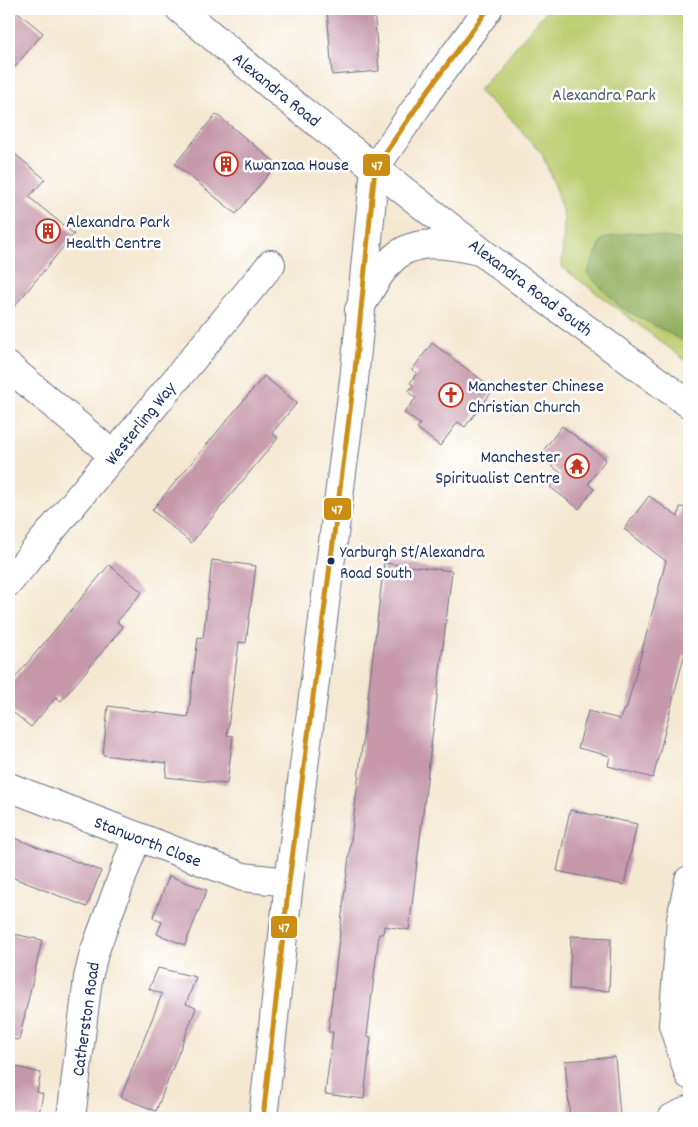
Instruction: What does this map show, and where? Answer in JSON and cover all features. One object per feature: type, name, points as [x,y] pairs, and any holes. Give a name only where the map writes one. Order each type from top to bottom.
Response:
[{"type":"street","name":"Alexandra Road","points":[[180,9],[287,99],[375,168]]},
{"type":"street","points":[[263,1118],[289,882],[352,389],[375,168],[427,92],[488,9]]},
{"type":"street","name":"Alexandra Road South","points":[[375,168],[483,252],[689,404]]},
{"type":"street","points":[[359,310],[374,280],[390,260],[409,247],[452,245],[483,252]]},
{"type":"street","name":"Westerling Way","points":[[9,582],[271,264]]},
{"type":"street","points":[[9,368],[114,455]]},
{"type":"street","name":"Stanworth Close","points":[[9,787],[242,877],[289,882]]},
{"type":"street","name":"Catherston Road","points":[[71,1118],[88,978],[94,953],[137,837]]},
{"type":"street","points":[[689,880],[681,919],[673,1025],[689,1075]]},
{"type":"street","points":[[672,1118],[689,1110]]},
{"type":"green space","name":"Alexandra Park","points":[[548,9],[689,9],[689,363],[562,267],[564,219],[557,191],[542,154],[515,124],[478,91]]},
{"type":"green space","points":[[633,232],[689,241],[689,344],[620,307],[587,273],[603,238]]},
{"type":"building","points":[[9,9],[14,9],[43,33],[9,74]]},
{"type":"building","points":[[327,9],[374,9],[379,71],[332,75]]},
{"type":"building","name":"Kwanzaa House","points":[[216,114],[277,164],[236,214],[175,164]]},
{"type":"building","name":"Alexandra Park Health Centre","points":[[9,149],[45,179],[29,197],[74,234],[9,313]]},
{"type":"building","name":"Manchester Chinese Christian Church","points":[[432,343],[494,389],[465,427],[458,422],[440,446],[417,428],[420,424],[404,413],[416,398],[408,392],[413,385],[410,383],[417,373],[412,370]]},
{"type":"building","points":[[264,376],[297,403],[272,433],[278,438],[191,543],[152,510]]},
{"type":"building","name":"Manchester Spiritualist Centre","points":[[562,426],[606,459],[588,484],[594,489],[579,509],[550,487],[561,473],[539,456]]},
{"type":"building","points":[[649,496],[678,517],[680,507],[689,508],[689,657],[684,656],[653,778],[608,766],[610,756],[578,748],[588,711],[620,719],[623,710],[626,710],[666,561],[624,529]]},
{"type":"building","points":[[212,560],[256,566],[246,643],[239,642],[227,735],[233,736],[227,784],[166,777],[167,763],[103,755],[108,706],[188,717],[198,637],[203,638]]},
{"type":"building","points":[[384,563],[452,571],[409,930],[384,926],[383,934],[379,934],[367,1036],[371,1037],[364,1099],[325,1094],[333,1032],[328,1032]]},
{"type":"building","points":[[109,565],[142,592],[117,622],[123,627],[61,701],[56,697],[31,727],[9,709],[9,685]]},
{"type":"building","points":[[570,810],[637,824],[624,885],[557,871]]},
{"type":"building","points":[[9,836],[101,871],[87,907],[9,876]]},
{"type":"building","points":[[169,876],[207,890],[185,945],[157,934],[162,922],[153,918]]},
{"type":"building","points":[[9,933],[42,940],[19,1040],[9,1039]]},
{"type":"building","points":[[571,936],[611,938],[609,991],[569,989]]},
{"type":"building","points":[[158,968],[196,977],[186,1004],[196,1008],[156,1111],[121,1097],[162,994],[149,989]]},
{"type":"building","points":[[615,1057],[620,1116],[570,1118],[565,1061]]},
{"type":"building","points":[[9,1065],[41,1073],[37,1092],[43,1094],[38,1118],[9,1113]]},
{"type":"transit line","name":"47","points":[[263,1118],[289,882],[354,380],[375,168],[427,92],[488,9]]},
{"type":"place","name":"Kwanzaa House","points":[[226,164]]},
{"type":"place","name":"Alexandra Park Health Centre","points":[[48,231]]},
{"type":"place","name":"Manchester Chinese Christian Church","points":[[451,395]]},
{"type":"place","name":"Manchester Spiritualist Centre","points":[[577,466]]},
{"type":"place","name":"Yarburgh St/Alexandra Road South","points":[[331,561]]}]
